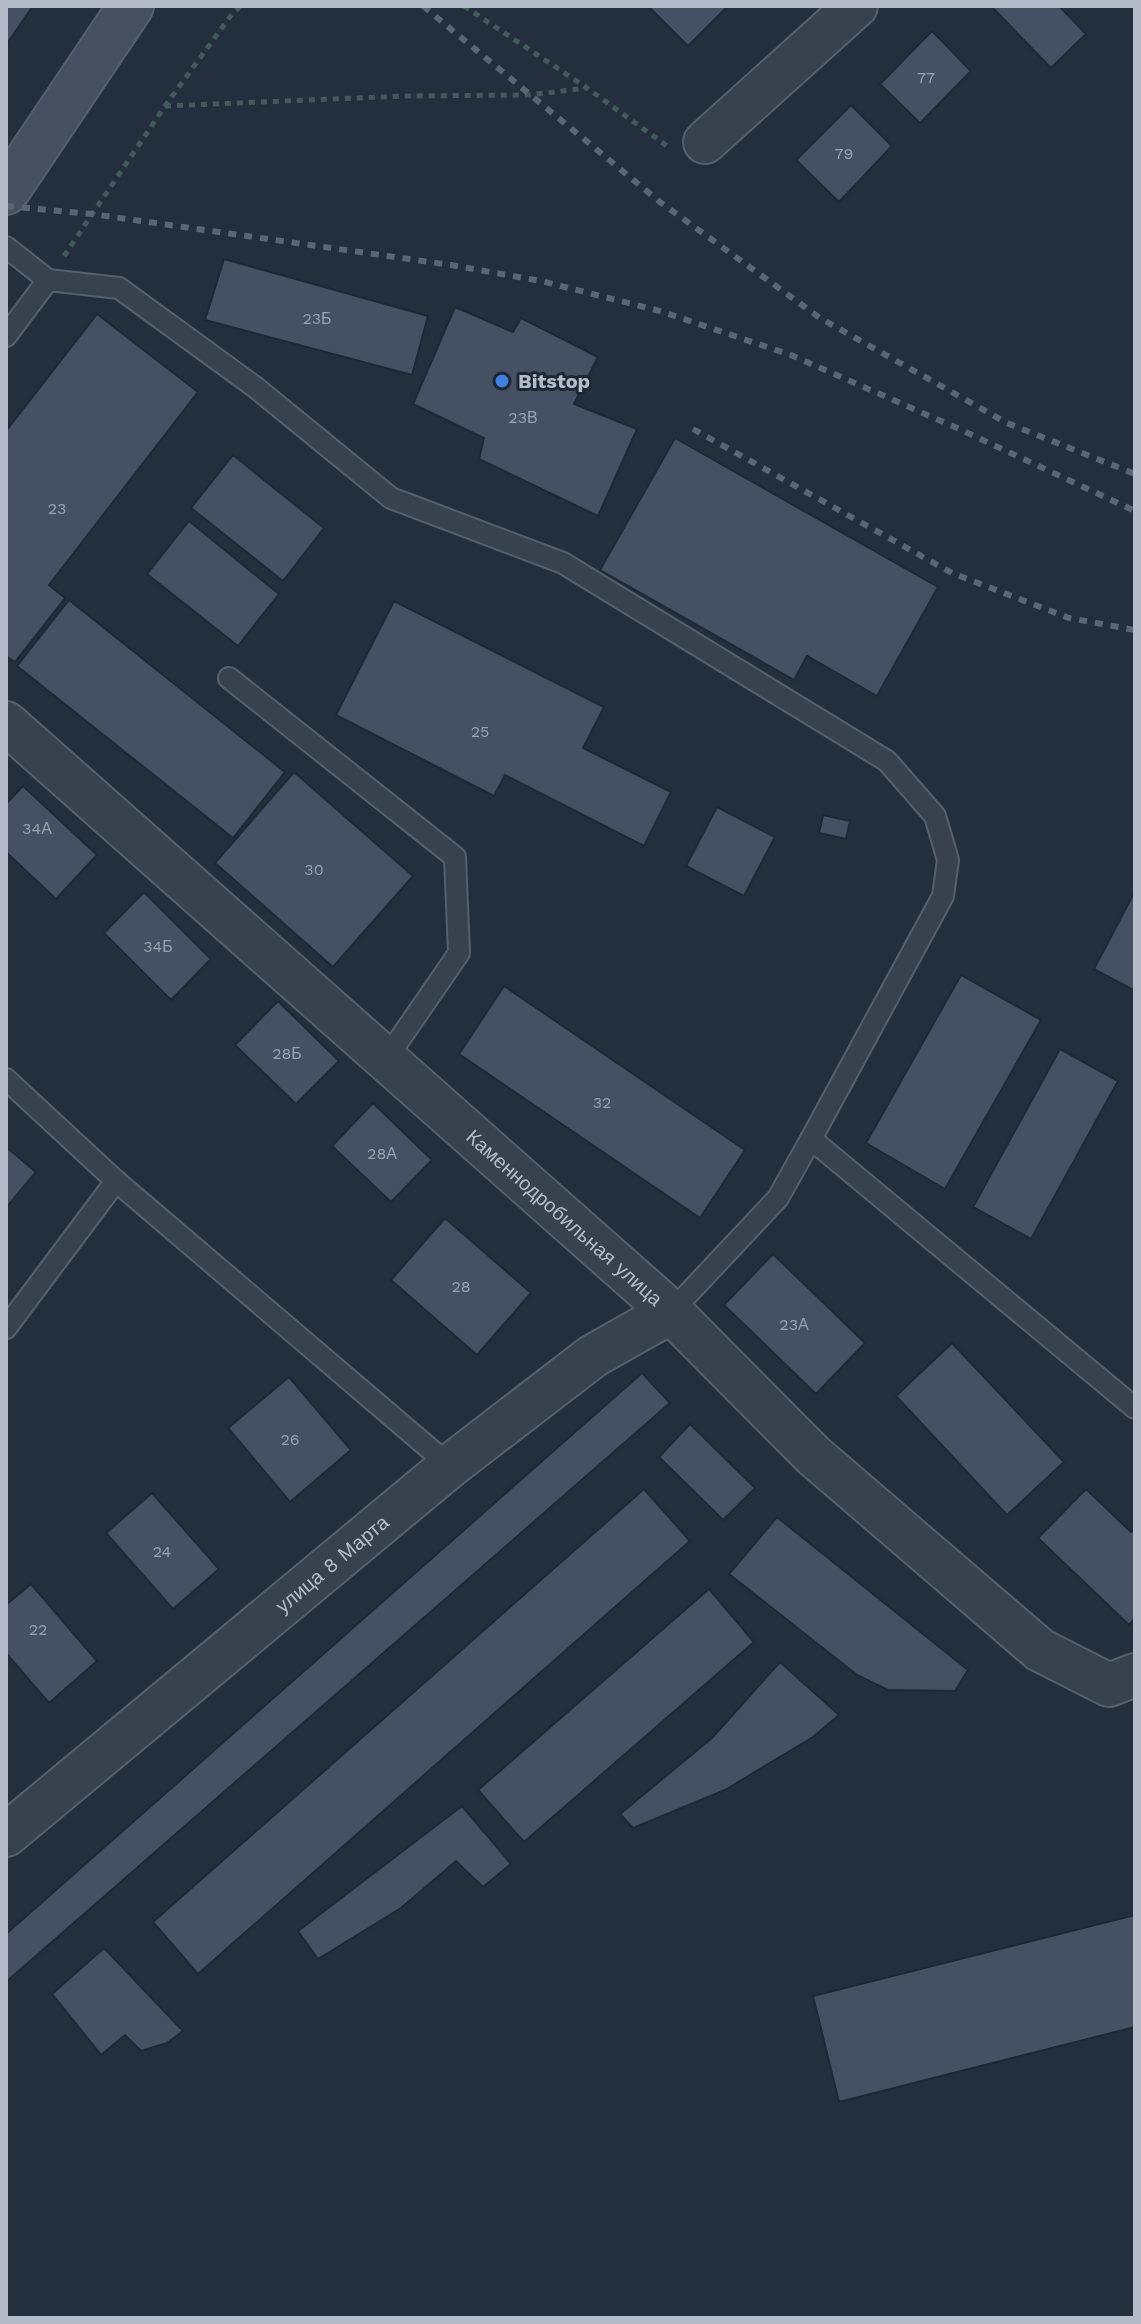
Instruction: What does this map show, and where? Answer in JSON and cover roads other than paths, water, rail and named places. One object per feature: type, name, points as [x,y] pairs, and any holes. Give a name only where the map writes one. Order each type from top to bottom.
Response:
[{"type":"main road","points":[[6,192],[129,7]]},
{"type":"street","points":[[705,142],[856,6]]},
{"type":"street","name":"Каменнодробильная улица","points":[[6,723],[671,1312],[813,1455],[1040,1650],[1109,1685],[1135,1675]]},
{"type":"street","name":"улица 8 Марта","points":[[6,1835],[450,1466],[593,1356],[671,1312]]},
{"type":"lane","points":[[6,247],[48,280],[119,288],[255,387],[391,498],[563,563],[887,761],[935,816],[948,860],[943,896],[778,1198],[671,1312]]},
{"type":"lane","points":[[6,336],[48,280]]},
{"type":"lane","points":[[229,678],[455,857],[459,953],[386,1059]]},
{"type":"lane","points":[[6,1079],[116,1181],[450,1466]]},
{"type":"lane","points":[[811,1139],[1135,1408]]},
{"type":"lane","points":[[6,1328],[116,1181]]},
{"type":"railway","points":[[423,6],[660,202],[820,318],[1007,423],[1135,474]]},
{"type":"railway","points":[[6,206],[92,214],[451,265],[541,281],[660,311],[791,355],[1135,511]]},
{"type":"railway","points":[[693,429],[952,573],[1069,618],[1135,630]]},
{"type":"place","name":"Bitstop","points":[[502,381]]}]
